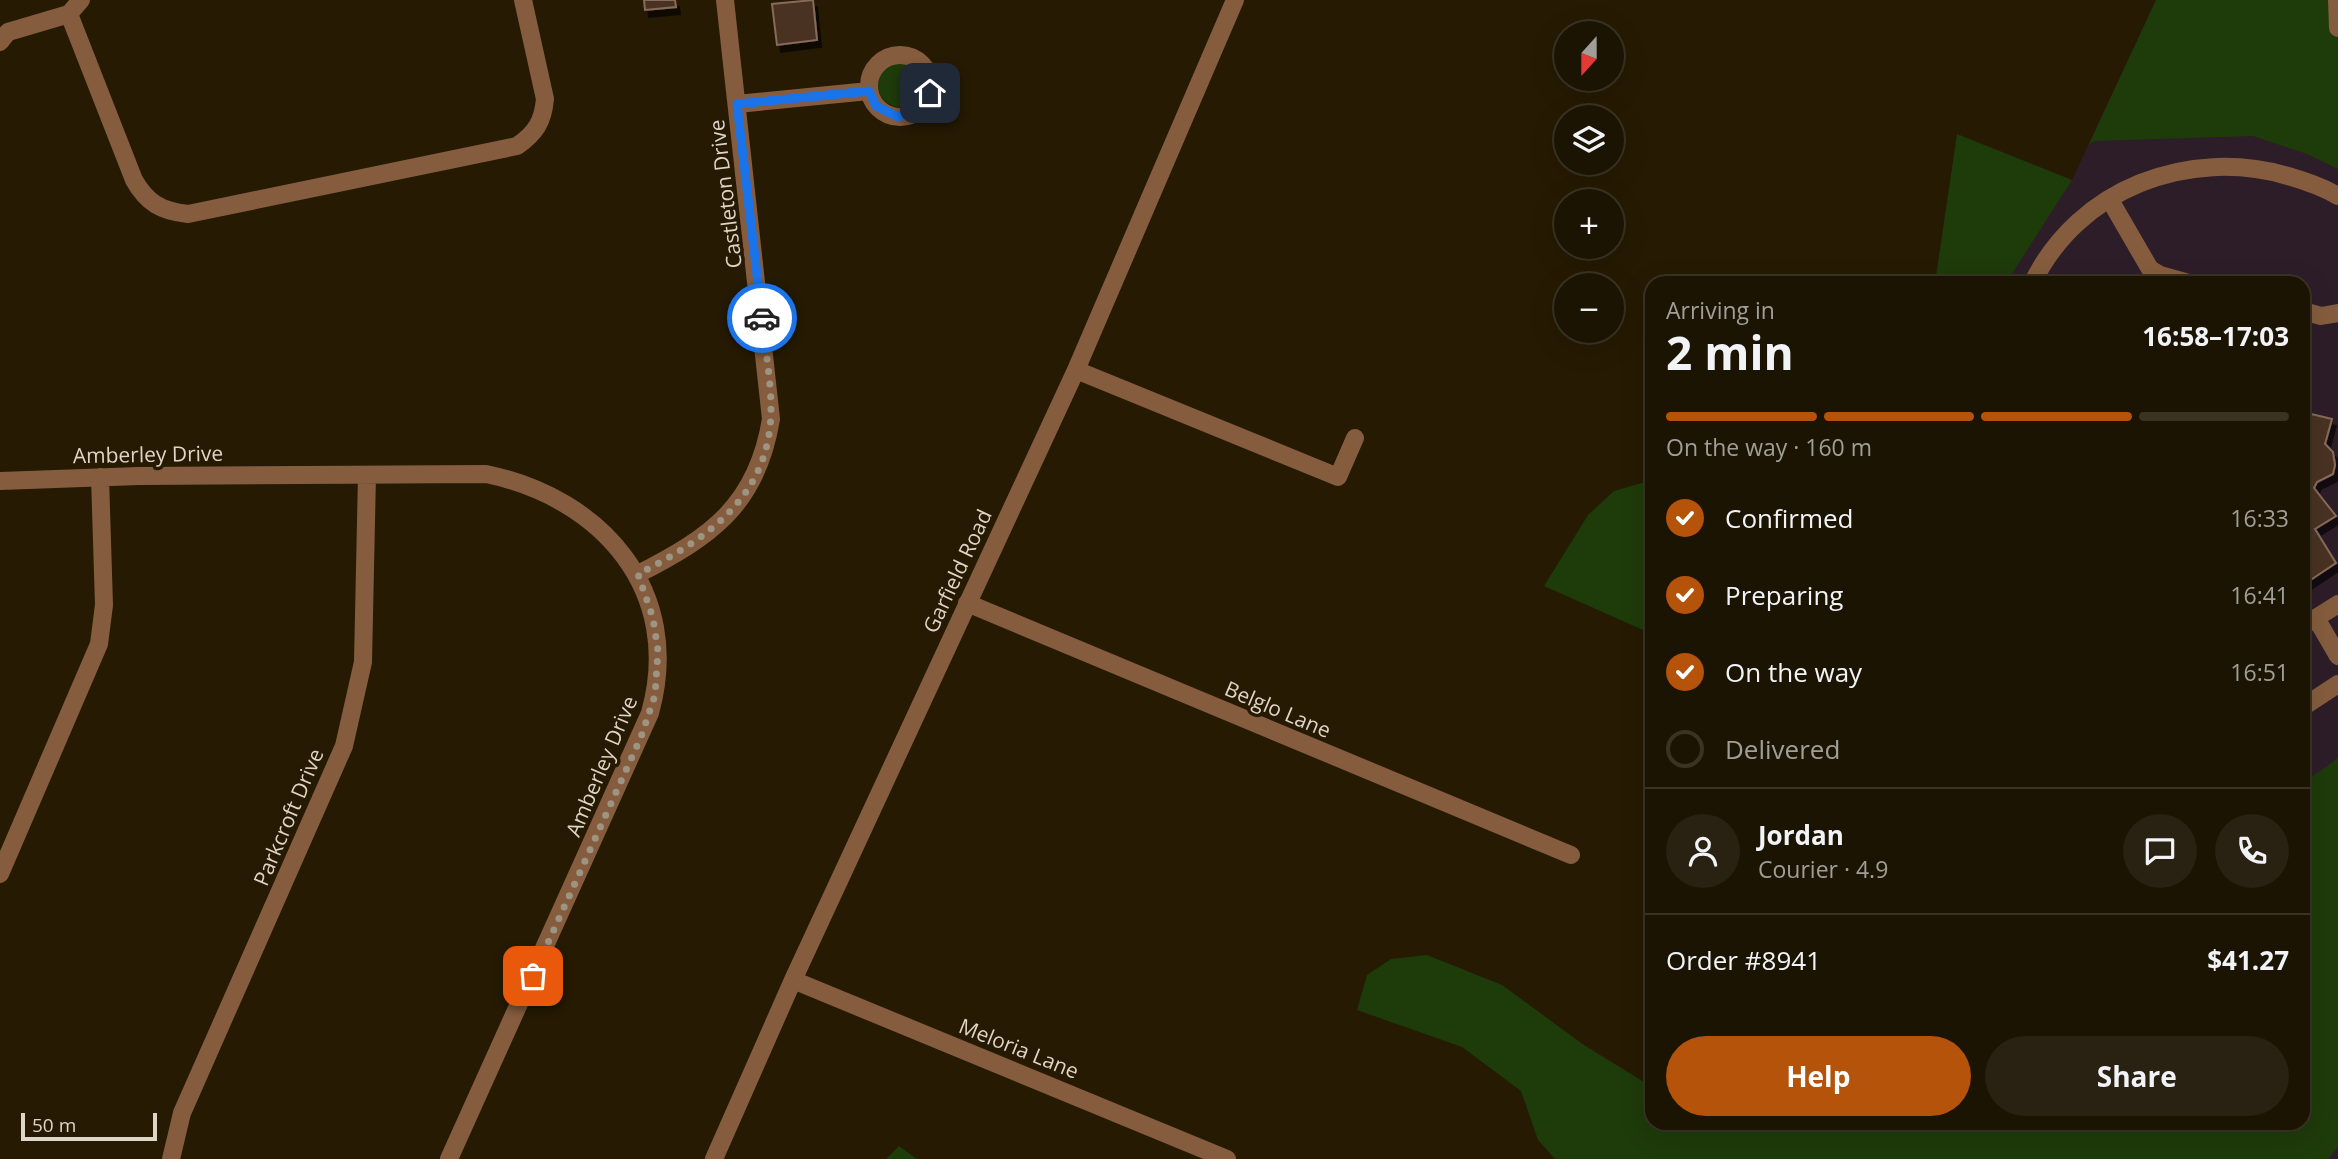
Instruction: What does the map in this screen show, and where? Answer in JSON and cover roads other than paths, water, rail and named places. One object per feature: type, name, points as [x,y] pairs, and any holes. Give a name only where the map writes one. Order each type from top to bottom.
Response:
[{"type":"street","points":[[3,34],[69,14],[81,0]]},
{"type":"street","points":[[69,14],[144,197],[162,209],[188,215],[517,146],[534,133],[544,113],[545,99],[523,0]]},
{"type":"street","name":"Castleton Drive","points":[[638,574],[699,541],[726,518],[748,489],[767,442],[771,407],[724,0]]},
{"type":"street","name":"Garfield Road","points":[[714,1159],[793,980],[1076,370],[1235,0]]},
{"type":"street","points":[[2337,0],[2338,28]]},
{"type":"street","points":[[737,104],[869,91]]},
{"type":"street","points":[[2037,276],[2058,244],[2083,217],[2161,173],[2221,166],[2267,170],[2338,196]]},
{"type":"street","points":[[2110,200],[2150,269],[2164,276]]},
{"type":"street","points":[[2310,313],[2322,316],[2338,313]]},
{"type":"street","points":[[1076,370],[1338,477],[1355,438]]},
{"type":"street","name":"Amberley Drive","points":[[0,481],[100,477],[486,474],[535,488],[575,508],[613,543],[638,574],[653,618],[658,651],[655,695],[650,713],[449,1159]]},
{"type":"street","name":"Parkcroft Drive","points":[[171,1159],[182,1112],[344,746],[363,662],[367,475]]},
{"type":"street","points":[[0,874],[99,644],[104,605],[100,477]]},
{"type":"street","name":"Belglo Lane","points":[[967,603],[1571,855]]},
{"type":"street","points":[[2310,621],[2338,604]]},
{"type":"street","points":[[2310,623],[2338,656]]},
{"type":"street","points":[[2310,702],[2338,684]]},
{"type":"street","name":"Meloria Lane","points":[[793,980],[1227,1159]]}]
